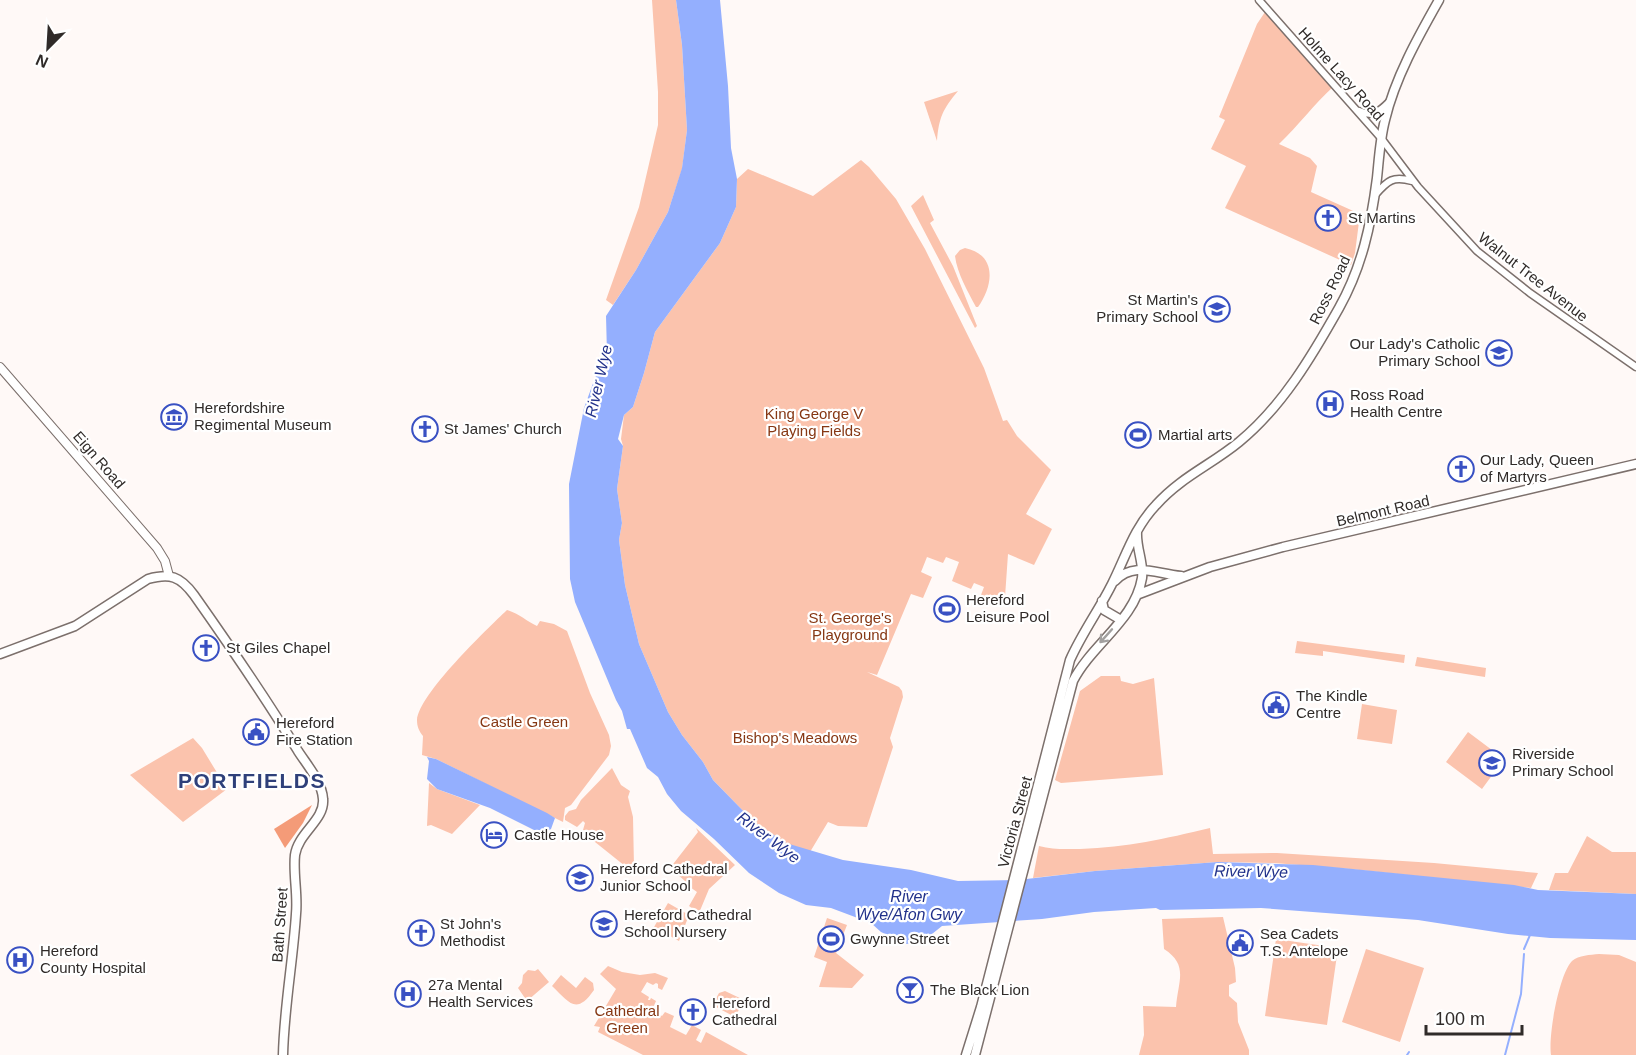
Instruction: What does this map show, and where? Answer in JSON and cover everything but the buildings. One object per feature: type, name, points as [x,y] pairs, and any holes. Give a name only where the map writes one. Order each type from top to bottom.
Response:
[{"type":"highway","name":"Ross Road","points":[[1112,584],[1137,529],[1155,505],[1191,473],[1239,442],[1253,429],[1302,370],[1340,307],[1354,279],[1366,243],[1381,138],[1390,101],[1439,0]]},
{"type":"highway","name":"Belmont Road","points":[[1139,594],[1185,576],[1283,547],[1636,464]]},
{"type":"highway","points":[[1137,529],[1137,546],[1143,570],[1139,594]]},
{"type":"highway","points":[[1112,584],[1122,574],[1134,569],[1163,575],[1185,576]]},
{"type":"highway","points":[[0,654],[75,626],[148,579],[169,576]]},
{"type":"highway","name":"Bath Street","points":[[169,576],[183,582],[188,587],[263,695],[320,786],[323,805],[318,816],[302,837],[295,856],[297,901],[283,1055]]},
{"type":"highway","name":"Victoria Street","points":[[975,1055],[984,1008],[1064,700],[1072,655],[1112,584]]},
{"type":"highway","name":"Victoria Street","points":[[1064,700],[1091,652],[1120,620],[1139,594]]},
{"type":"highway","points":[[1102,601],[1104,610],[1120,620]]},
{"type":"highway","points":[[1072,655],[1091,652]]},
{"type":"highway","name":"Victoria Street","points":[[966,1055],[984,1008]]},
{"type":"main road","name":"Eign Road","points":[[0,367],[157,548],[165,561],[169,576]]},
{"type":"street","name":"Holme Lacy Road","points":[[1259,0],[1381,138]]},
{"type":"street","points":[[1356,110],[1365,114],[1374,114],[1390,101]]},
{"type":"street","name":"Walnut Tree Avenue","points":[[1381,138],[1413,182],[1491,264],[1636,367]]},
{"type":"street","points":[[1374,196],[1383,185],[1391,180],[1401,178],[1413,182]]},
{"type":"green space","points":[[652,0],[676,0],[682,45],[687,130],[682,169],[668,212],[636,270],[613,305],[606,300],[639,207],[658,125]]},
{"type":"green space","points":[[1267,9],[1334,86],[1279,144],[1310,158],[1317,166],[1311,192],[1360,214],[1355,253],[1351,265],[1225,208],[1246,166],[1211,149],[1225,120],[1219,117],[1257,24]]},
{"type":"green space","points":[[958,91],[943,114],[937,141],[924,102]]},
{"type":"green space","name":"King George V Playing Fields","points":[[861,160],[896,199],[925,249],[984,368],[1003,421],[1007,420],[1017,436],[1051,470],[1026,514],[1052,529],[1034,565],[1008,554],[1005,597],[993,600],[981,595],[984,587],[974,583],[971,589],[952,581],[959,562],[946,557],[943,563],[927,557],[921,572],[932,577],[923,598],[911,594],[877,675],[867,672],[899,687],[903,697],[890,738],[893,747],[867,827],[838,826],[828,822],[810,852],[786,843],[754,822],[713,780],[668,712],[639,644],[625,585],[619,540],[622,523],[617,489],[623,446],[621,439],[624,415],[633,407],[655,332],[720,243],[736,207],[737,179],[748,169],[813,196]]},
{"type":"green space","points":[[923,195],[934,220],[930,223],[953,266],[977,326],[975,328],[911,206]]},
{"type":"green space","points":[[965,248],[983,257],[990,272],[987,290],[978,307],[966,289],[956,262],[955,256]]},
{"type":"green space","name":"Castle Green","points":[[507,610],[537,626],[540,621],[554,624],[567,631],[590,693],[609,735],[611,746],[609,755],[571,805],[565,808],[563,822],[436,759],[422,755],[423,736],[418,729],[417,720],[429,695],[455,662]]},
{"type":"green space","points":[[1297,641],[1405,655],[1404,663],[1323,651],[1323,656],[1295,653]]},
{"type":"green space","points":[[1417,657],[1486,668],[1485,677],[1415,666]]},
{"type":"green space","points":[[1101,676],[1120,676],[1121,681],[1133,684],[1154,678],[1163,775],[1061,783],[1055,780],[1080,691]]},
{"type":"green space","points":[[1362,704],[1397,710],[1392,744],[1357,739]]},
{"type":"green space","points":[[1468,732],[1504,759],[1482,789],[1446,762]]},
{"type":"green space","points":[[193,738],[202,748],[227,789],[183,822],[130,775]]},
{"type":"green space","points":[[612,768],[621,785],[630,791],[628,797],[633,817],[634,867],[630,870],[585,834],[583,821],[577,827],[565,820],[569,811],[576,809],[581,800]]},
{"type":"green space","points":[[429,783],[437,789],[480,805],[452,834],[431,825],[427,826]]},
{"type":"green space","points":[[696,828],[735,865],[709,889],[699,913],[689,906],[697,892],[687,885],[682,893],[679,891],[685,881],[670,868],[698,832]]},
{"type":"green space","points":[[1210,828],[1213,854],[1277,853],[1434,863],[1538,873],[1531,888],[1274,863],[1218,862],[1033,878],[1039,846],[1080,849],[1114,846]]},
{"type":"green space","points":[[1587,836],[1612,852],[1636,852],[1636,894],[1549,890],[1555,873],[1568,873]]},
{"type":"green space","points":[[668,903],[689,915],[679,941],[654,927]]},
{"type":"green space","points":[[1223,917],[1235,968],[1236,982],[1229,985],[1229,996],[1237,1003],[1238,1022],[1249,1055],[1139,1055],[1144,1035],[1143,1006],[1176,1007],[1180,974],[1177,961],[1164,949],[1162,919]]},
{"type":"green space","name":"Gwynne Street","points":[[827,918],[847,925],[836,953],[864,975],[852,988],[819,987],[827,962],[814,957]]},
{"type":"green space","points":[[1276,939],[1338,948],[1327,1025],[1265,1016]]},
{"type":"green space","points":[[1366,949],[1424,968],[1400,1042],[1342,1022]]},
{"type":"green space","points":[[1599,954],[1619,955],[1636,962],[1636,1055],[1551,1055],[1551,1034],[1556,1006],[1567,968],[1572,961],[1578,958]]},
{"type":"green space","name":"Cathedral Green","points":[[608,966],[622,972],[640,975],[655,973],[668,978],[662,990],[658,988],[658,984],[653,985],[647,982],[641,992],[649,997],[648,1000],[651,998],[656,1001],[652,1010],[662,1016],[665,1012],[674,1016],[670,1027],[686,1035],[692,1025],[701,1030],[696,1040],[701,1043],[706,1032],[748,1055],[643,1055],[598,1032],[600,1027],[594,1026],[616,989],[600,974]]},
{"type":"green space","points":[[538,969],[549,982],[527,1001],[518,988],[522,983],[523,975],[528,970]]},
{"type":"green space","points":[[561,975],[576,988],[585,977],[593,983],[594,990],[582,1003],[573,1004],[552,986]]},
{"type":"green space","points":[[725,991],[744,1000],[735,1017],[716,1007],[714,1002],[719,993]]},
{"type":"shaded area","points":[[312,805],[303,823],[285,848],[274,829]]},
{"type":"water","points":[[676,0],[720,0],[731,148],[737,179],[736,207],[720,243],[655,332],[633,407],[624,415],[618,439],[623,446],[617,489],[622,523],[619,540],[625,585],[639,644],[668,712],[713,780],[754,822],[786,843],[843,860],[911,870],[958,881],[1018,880],[1095,871],[1218,862],[1313,865],[1514,885],[1538,890],[1636,894],[1636,940],[1550,938],[1418,920],[1261,908],[1160,910],[1156,908],[942,926],[927,938],[907,944],[881,932],[871,923],[831,908],[806,905],[779,893],[749,873],[681,811],[667,794],[658,777],[647,768],[630,729],[627,729],[622,711],[575,602],[570,579],[569,484],[584,408],[607,354],[606,316],[636,270],[668,212],[682,168],[687,130],[682,45]]},
{"type":"water","points":[[427,757],[436,759],[547,813],[555,818],[551,829],[542,834],[490,808],[437,789],[427,779],[429,761]]},
{"type":"waterway","points":[[1524,949],[1530,935]]},
{"type":"waterway","points":[[1505,1055],[1521,994],[1524,954]]},
{"type":"place","name":"St Martins","points":[[1328,218]]},
{"type":"place","name":"St Martin's Primary School","points":[[1217,309]]},
{"type":"place","name":"Our Lady's Catholic Primary School","points":[[1499,353]]},
{"type":"place","name":"Ross Road Health Centre","points":[[1330,404]]},
{"type":"place","name":"Herefordshire Regimental Museum","points":[[174,417]]},
{"type":"place","name":"St James' Church","points":[[425,429]]},
{"type":"place","name":"Martial arts","points":[[1138,435]]},
{"type":"place","name":"Our Lady, Queen of Martyrs","points":[[1461,469]]},
{"type":"place","name":"Hereford Leisure Pool","points":[[947,609]]},
{"type":"place","name":"St Giles Chapel","points":[[206,648]]},
{"type":"place","name":"The Kindle Centre","points":[[1276,705]]},
{"type":"place","name":"Hereford Fire Station","points":[[256,732]]},
{"type":"place","name":"Riverside Primary School","points":[[1492,763]]},
{"type":"place","name":"Castle House","points":[[494,835]]},
{"type":"place","name":"Hereford Cathedral Junior School","points":[[580,878]]},
{"type":"place","name":"Hereford Cathedral School Nursery","points":[[604,924]]},
{"type":"place","name":"St John's Methodist","points":[[421,933]]},
{"type":"place","name":"Gwynne Street","points":[[831,939]]},
{"type":"place","name":"Sea Cadets T.S. Antelope","points":[[1240,943]]},
{"type":"place","name":"Hereford County Hospital","points":[[20,960]]},
{"type":"place","name":"The Black Lion","points":[[910,990]]},
{"type":"place","name":"27a Mental Health Services","points":[[408,994]]},
{"type":"place","name":"Hereford Cathedral","points":[[693,1012]]},
{"type":"district","name":"PORTFIELDS","points":[[252,781]]},
{"type":"water label","name":"River Wye","points":[[598,381]]},
{"type":"water label","name":"River Wye","points":[[769,837]]},
{"type":"water label","name":"River Wye","points":[[1251,871]]},
{"type":"water label","name":"River Wye/Afon Gwy","points":[[909,905]]},
{"type":"park label","name":"St. George's Playground","points":[[850,626]]},
{"type":"park label","name":"Bishop's Meadows","points":[[795,738]]}]
